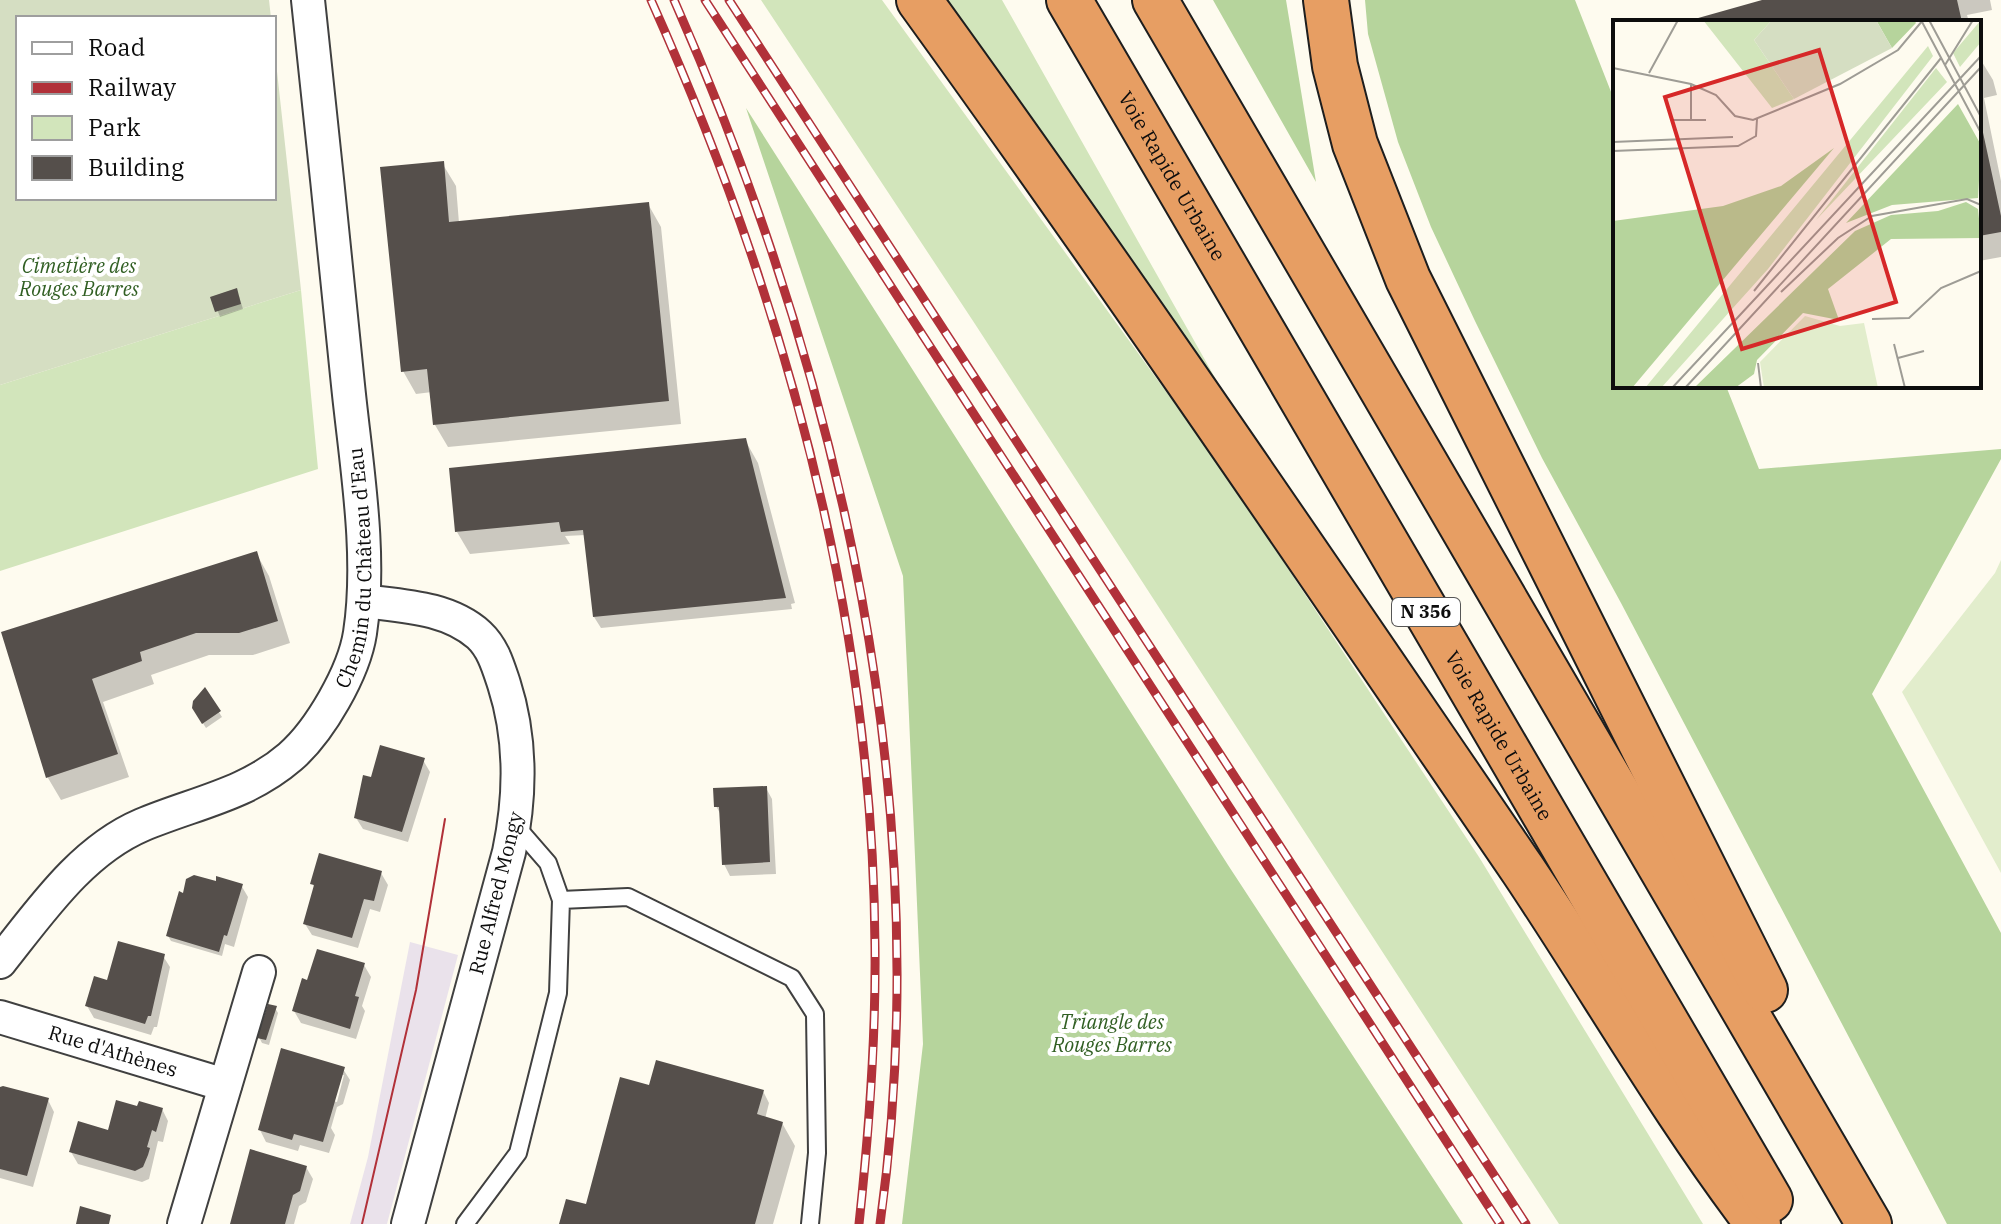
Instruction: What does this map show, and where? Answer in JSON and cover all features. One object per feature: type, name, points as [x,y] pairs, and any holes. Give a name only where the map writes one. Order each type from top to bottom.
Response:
[{"type":"highway","points":[[919,0],[1323,578],[1526,876],[1696,1140],[1758,1224]]},
{"type":"highway","name":"Voie Rapide Urbaine","points":[[1069,0],[1784,1224]]},
{"type":"highway","points":[[1155,0],[1869,1224]]},
{"type":"highway","points":[[1326,0],[1335,66],[1355,144],[1408,279],[1562,591],[1883,1224]]},
{"type":"street","name":"Chemin du Château d'Eau","points":[[0,962],[57,893],[101,850],[142,825],[242,789],[291,756],[329,707],[346,677],[360,635],[364,601],[360,501],[308,0]]},
{"type":"street","name":"Rue Alfred Mongy","points":[[364,601],[423,609],[442,615],[478,635],[490,648],[507,694],[518,745],[515,825],[408,1224]]},
{"type":"street","points":[[184,1224],[259,972]]},
{"type":"street","name":"Rue d'Athènes","points":[[0,1017],[225,1085]]},
{"type":"lane","points":[[465,1224],[518,1153],[558,993],[561,900],[548,863],[515,825]]},
{"type":"lane","points":[[561,900],[628,897],[792,978],[815,1014],[817,1153],[810,1224]]},
{"type":"shaded area","points":[[410,942],[458,955],[387,1224],[350,1224],[368,1157]]},
{"type":"green space","name":"Cimetière des Rouges Barres","points":[[0,0],[269,0],[271,16],[16,16],[16,200],[276,200],[276,62],[301,290],[0,385]]},
{"type":"green space","points":[[761,0],[882,0],[1220,466],[1479,857],[1703,1224],[1559,1224]]},
{"type":"green space","points":[[945,0],[1002,0],[1227,399]]},
{"type":"green space","points":[[1213,0],[1286,0],[1316,182]]},
{"type":"green space","points":[[1365,0],[1575,0],[1613,97],[1613,388],[1727,388],[1759,469],[2001,449],[2001,459],[1872,694],[2001,933],[2001,1224],[1947,1224],[1542,458],[1475,321],[1431,227],[1398,142],[1368,34]]},
{"type":"green space","name":"Triangle des Rouges Barres","points":[[746,108],[1228,865],[1463,1224],[902,1224],[923,1044],[903,576]]},
{"type":"green space","points":[[301,290],[318,469],[0,571],[0,385]]},
{"type":"green space","points":[[2001,560],[2001,873],[1902,692],[1995,573]]},
{"type":"building","points":[[1762,0],[1957,0],[1962,20],[1691,20]]},
{"type":"building","points":[[1981,123],[2001,216],[2001,232],[1981,236]]},
{"type":"building","points":[[444,161],[449,222],[649,202],[669,401],[433,425],[427,369],[401,372],[380,167]]},
{"type":"building","points":[[237,288],[241,304],[215,312],[210,297]]},
{"type":"building","points":[[746,438],[786,598],[593,617],[583,530],[561,532],[559,522],[455,532],[449,468]]},
{"type":"building","points":[[257,551],[278,621],[239,633],[196,633],[140,652],[142,661],[92,679],[118,754],[46,778],[1,632]]},
{"type":"building","points":[[205,687],[221,711],[202,724],[192,708],[193,701]]},
{"type":"building","points":[[380,745],[425,758],[402,832],[354,818],[363,775],[371,777]]},
{"type":"building","points":[[767,786],[770,862],[722,865],[719,807],[714,807],[713,788]]},
{"type":"building","points":[[319,853],[382,871],[374,901],[364,899],[352,938],[303,924]]},
{"type":"building","points":[[194,875],[216,881],[216,876],[243,884],[219,952],[166,936],[179,891],[183,893],[186,879]]},
{"type":"building","points":[[118,941],[165,954],[151,1016],[145,1024],[85,1006],[94,976],[107,980]]},
{"type":"building","points":[[317,949],[365,963],[355,996],[359,997],[350,1029],[292,1011],[302,978],[307,980]]},
{"type":"building","points":[[268,1004],[277,1006],[266,1040],[257,1038]]},
{"type":"building","points":[[281,1048],[345,1067],[323,1142],[294,1134],[292,1140],[258,1130]]},
{"type":"building","points":[[656,1060],[764,1090],[757,1114],[783,1122],[755,1224],[559,1224],[566,1199],[586,1204],[620,1077],[649,1085]]},
{"type":"building","points":[[0,1087],[49,1098],[27,1176],[0,1169]]},
{"type":"building","points":[[116,1100],[137,1106],[139,1101],[163,1108],[156,1132],[152,1130],[143,1167],[135,1171],[69,1152],[78,1121],[108,1130]]},
{"type":"building","points":[[250,1149],[307,1166],[300,1191],[293,1195],[285,1224],[230,1224]]},
{"type":"building","points":[[80,1206],[111,1215],[109,1224],[76,1224]]},
{"type":"tram line","points":[[362,1224],[416,990],[445,819]]},
{"type":"railway","points":[[651,0],[699,113],[742,227],[780,344],[812,462],[838,582],[858,702],[870,824],[875,947],[871,1086],[859,1224]]},
{"type":"railway","points":[[674,0],[733,145],[785,293],[828,445],[862,598],[885,754],[896,911],[895,1068],[880,1224]]},
{"type":"railway","points":[[705,0],[1500,1224]]},
{"type":"railway","points":[[729,0],[1526,1224]]}]
